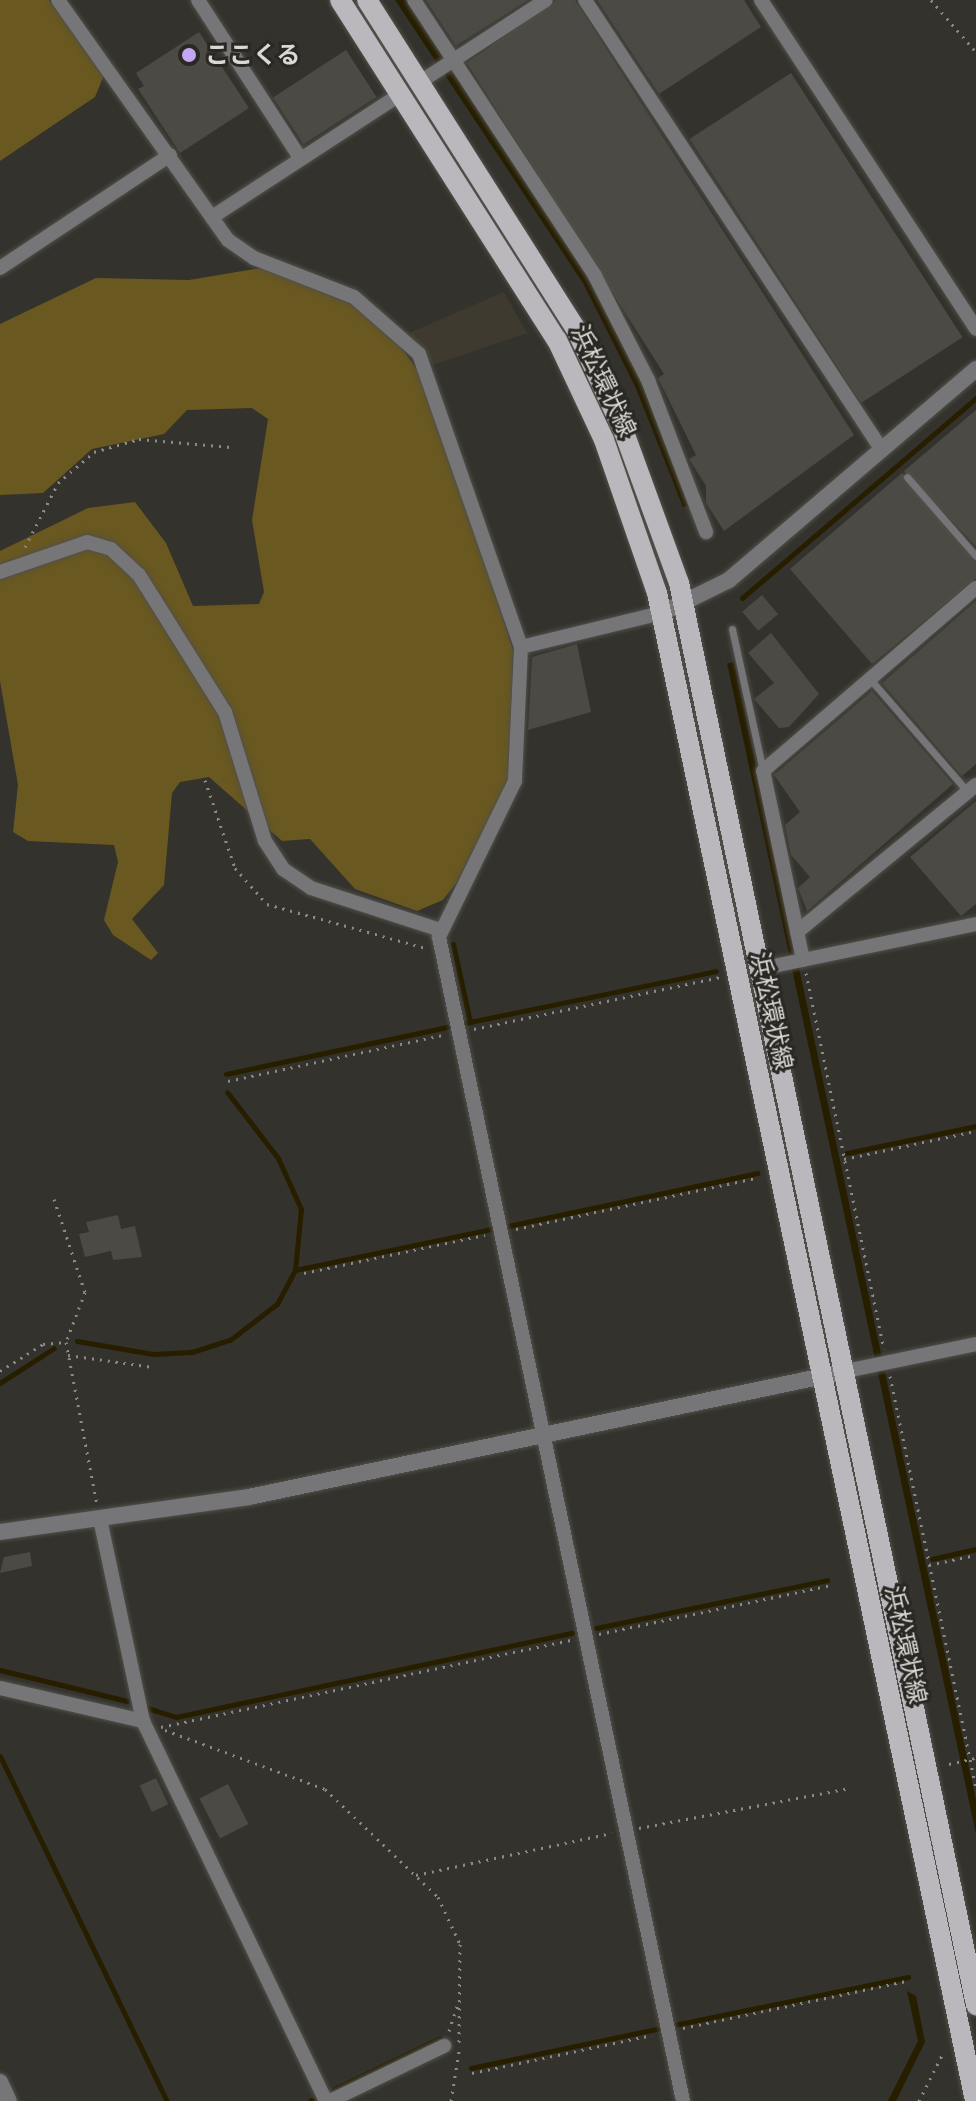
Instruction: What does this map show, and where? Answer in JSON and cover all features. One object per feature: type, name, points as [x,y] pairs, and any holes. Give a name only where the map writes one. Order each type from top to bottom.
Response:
[{"type":"main road","name":"浜松環状線","points":[[340,0],[573,373],[617,475],[662,613],[820,1376],[975,2101]]},
{"type":"main road","name":"浜松環状線","points":[[367,0],[588,352],[638,467],[685,602],[975,2000]]},
{"type":"street","points":[[58,0],[212,217],[240,250],[354,297],[419,354],[521,647],[515,781],[440,930],[458,1032],[683,2101]]},
{"type":"street","points":[[198,0],[301,159]]},
{"type":"street","points":[[414,0],[613,310],[706,532]]},
{"type":"street","points":[[420,82],[546,0]]},
{"type":"street","points":[[585,0],[882,450]]},
{"type":"street","points":[[761,0],[976,329]]},
{"type":"street","points":[[212,217],[401,94]]},
{"type":"street","points":[[0,268],[170,155]]},
{"type":"street","points":[[521,647],[662,613],[729,580],[976,369]]},
{"type":"street","points":[[0,572],[87,542],[119,555],[225,712],[265,841],[283,869],[311,888],[440,930]]},
{"type":"street","points":[[801,960],[763,771],[976,588]]},
{"type":"street","points":[[797,932],[972,789]]},
{"type":"street","points":[[759,969],[976,924]]},
{"type":"street","points":[[0,1532],[100,1519],[543,1436],[976,1344]]},
{"type":"street","points":[[100,1519],[143,1721],[328,2101],[444,2046]]},
{"type":"street","points":[[2,1691],[143,1721]]},
{"type":"street","points":[[0,2082],[9,2101]]},
{"type":"lane","points":[[907,477],[976,556]]},
{"type":"lane","points":[[732,629],[763,771]]},
{"type":"lane","points":[[870,678],[972,789]]},
{"type":"path","points":[[931,0],[976,52]]},
{"type":"path","points":[[15,567],[58,483],[94,452],[139,439],[231,447]]},
{"type":"path","points":[[801,960],[844,1159],[880,1364],[929,1565],[976,1788]]},
{"type":"path","points":[[228,1081],[738,973]]},
{"type":"path","points":[[844,1159],[976,1131]]},
{"type":"path","points":[[304,1273],[755,1178]]},
{"type":"path","points":[[54,1199],[85,1292],[66,1342],[100,1519]]},
{"type":"path","points":[[0,1371],[43,1344],[66,1342]]},
{"type":"path","points":[[68,1355],[153,1367]]},
{"type":"path","points":[[929,1565],[976,1555]]},
{"type":"path","points":[[451,2101],[460,1944],[449,1911],[354,1810],[310,1781],[157,1727],[831,1585]]},
{"type":"path","points":[[949,1764],[976,1758]]},
{"type":"path","points":[[472,2073],[906,1981]]},
{"type":"path","points":[[444,2046],[459,2001]]},
{"type":"path","points":[[919,2101],[943,2053]]},
{"type":"shaded area","points":[[0,0],[49,0],[104,75],[95,97],[0,161]]},
{"type":"shaded area","points":[[395,0],[405,0],[428,28],[589,279],[642,383],[690,505],[683,507],[635,386],[583,283]]},
{"type":"shaded area","points":[[261,268],[351,304],[395,339],[426,382],[513,650],[509,779],[457,882],[443,900],[417,911],[355,889],[310,839],[282,841],[209,777],[180,782],[172,793],[164,885],[132,919],[158,953],[151,960],[113,935],[104,920],[118,862],[114,845],[28,841],[13,832],[18,785],[0,681],[0,551],[88,508],[135,502],[166,543],[193,606],[259,604],[264,592],[252,520],[268,419],[252,408],[187,410],[164,434],[92,449],[43,493],[0,495],[0,324],[96,278],[189,280]]},
{"type":"shaded area","points":[[504,292],[527,333],[433,365],[409,333]]},
{"type":"shaded area","points":[[734,662],[976,1801],[976,1833],[727,663]]},
{"type":"shaded area","points":[[907,1991],[916,1996],[925,2042],[896,2101],[888,2101],[918,2041]]},
{"type":"pier","points":[[976,2009],[976,2101],[953,2101],[946,2065]]},
{"type":"building","points":[[426,0],[528,0],[456,46]]},
{"type":"building","points":[[556,0],[575,0],[854,435],[724,531],[706,503],[706,486],[689,459],[696,455],[658,378],[664,374],[467,63]]},
{"type":"building","points":[[597,0],[744,0],[761,27],[659,94]]},
{"type":"building","points":[[199,32],[249,108],[180,153],[138,89],[144,86],[136,73]]},
{"type":"building","points":[[346,50],[376,97],[304,144],[273,97]]},
{"type":"building","points":[[791,73],[963,337],[861,403],[690,139]]},
{"type":"building","points":[[976,410],[976,546],[904,471]]},
{"type":"building","points":[[902,473],[976,562],[976,578],[872,664],[790,569]]},
{"type":"building","points":[[762,595],[778,614],[758,631],[742,612]]},
{"type":"building","points":[[976,601],[976,764],[962,776],[882,683]]},
{"type":"building","points":[[771,633],[819,694],[789,727],[779,728],[754,699],[774,683],[748,653]]},
{"type":"building","points":[[577,644],[591,712],[528,730],[532,657]]},
{"type":"building","points":[[872,691],[953,784],[807,911],[798,888],[810,877],[791,855],[785,825],[800,812],[774,775]]},
{"type":"building","points":[[976,801],[976,904],[961,916],[910,857]]},
{"type":"building","points":[[118,1215],[121,1229],[135,1226],[142,1257],[113,1260],[111,1251],[85,1257],[79,1234],[89,1232],[86,1222]]},
{"type":"building","points":[[30,1552],[32,1566],[0,1573],[4,1557]]},
{"type":"building","points":[[156,1778],[168,1804],[152,1812],[140,1786]]},
{"type":"building","points":[[228,1784],[248,1824],[220,1839],[199,1799]]},
{"type":"waterway","points":[[742,598],[976,398]]},
{"type":"waterway","points":[[453,944],[470,1022]]},
{"type":"waterway","points":[[465,1023],[716,971]]},
{"type":"waterway","points":[[226,1074],[448,1027]]},
{"type":"waterway","points":[[77,1341],[153,1354],[192,1352],[230,1340],[277,1304],[295,1270],[301,1209],[278,1158],[227,1092]]},
{"type":"waterway","points":[[847,1153],[976,1126]]},
{"type":"waterway","points":[[508,1226],[757,1173]]},
{"type":"waterway","points":[[295,1270],[491,1229]]},
{"type":"waterway","points":[[0,1383],[54,1348]]},
{"type":"waterway","points":[[932,1559],[976,1549]]},
{"type":"waterway","points":[[596,1628],[827,1580]]},
{"type":"waterway","points":[[147,1708],[176,1717],[572,1633]]},
{"type":"waterway","points":[[0,1670],[127,1701]]},
{"type":"waterway","points":[[0,1756],[167,2101]]},
{"type":"waterway","points":[[674,2025],[908,1977]]},
{"type":"waterway","points":[[471,2068],[660,2028]]},
{"type":"waterway","points":[[334,2089],[440,2038]]},
{"type":"place","name":"ここくる","points":[[189,55]]}]
